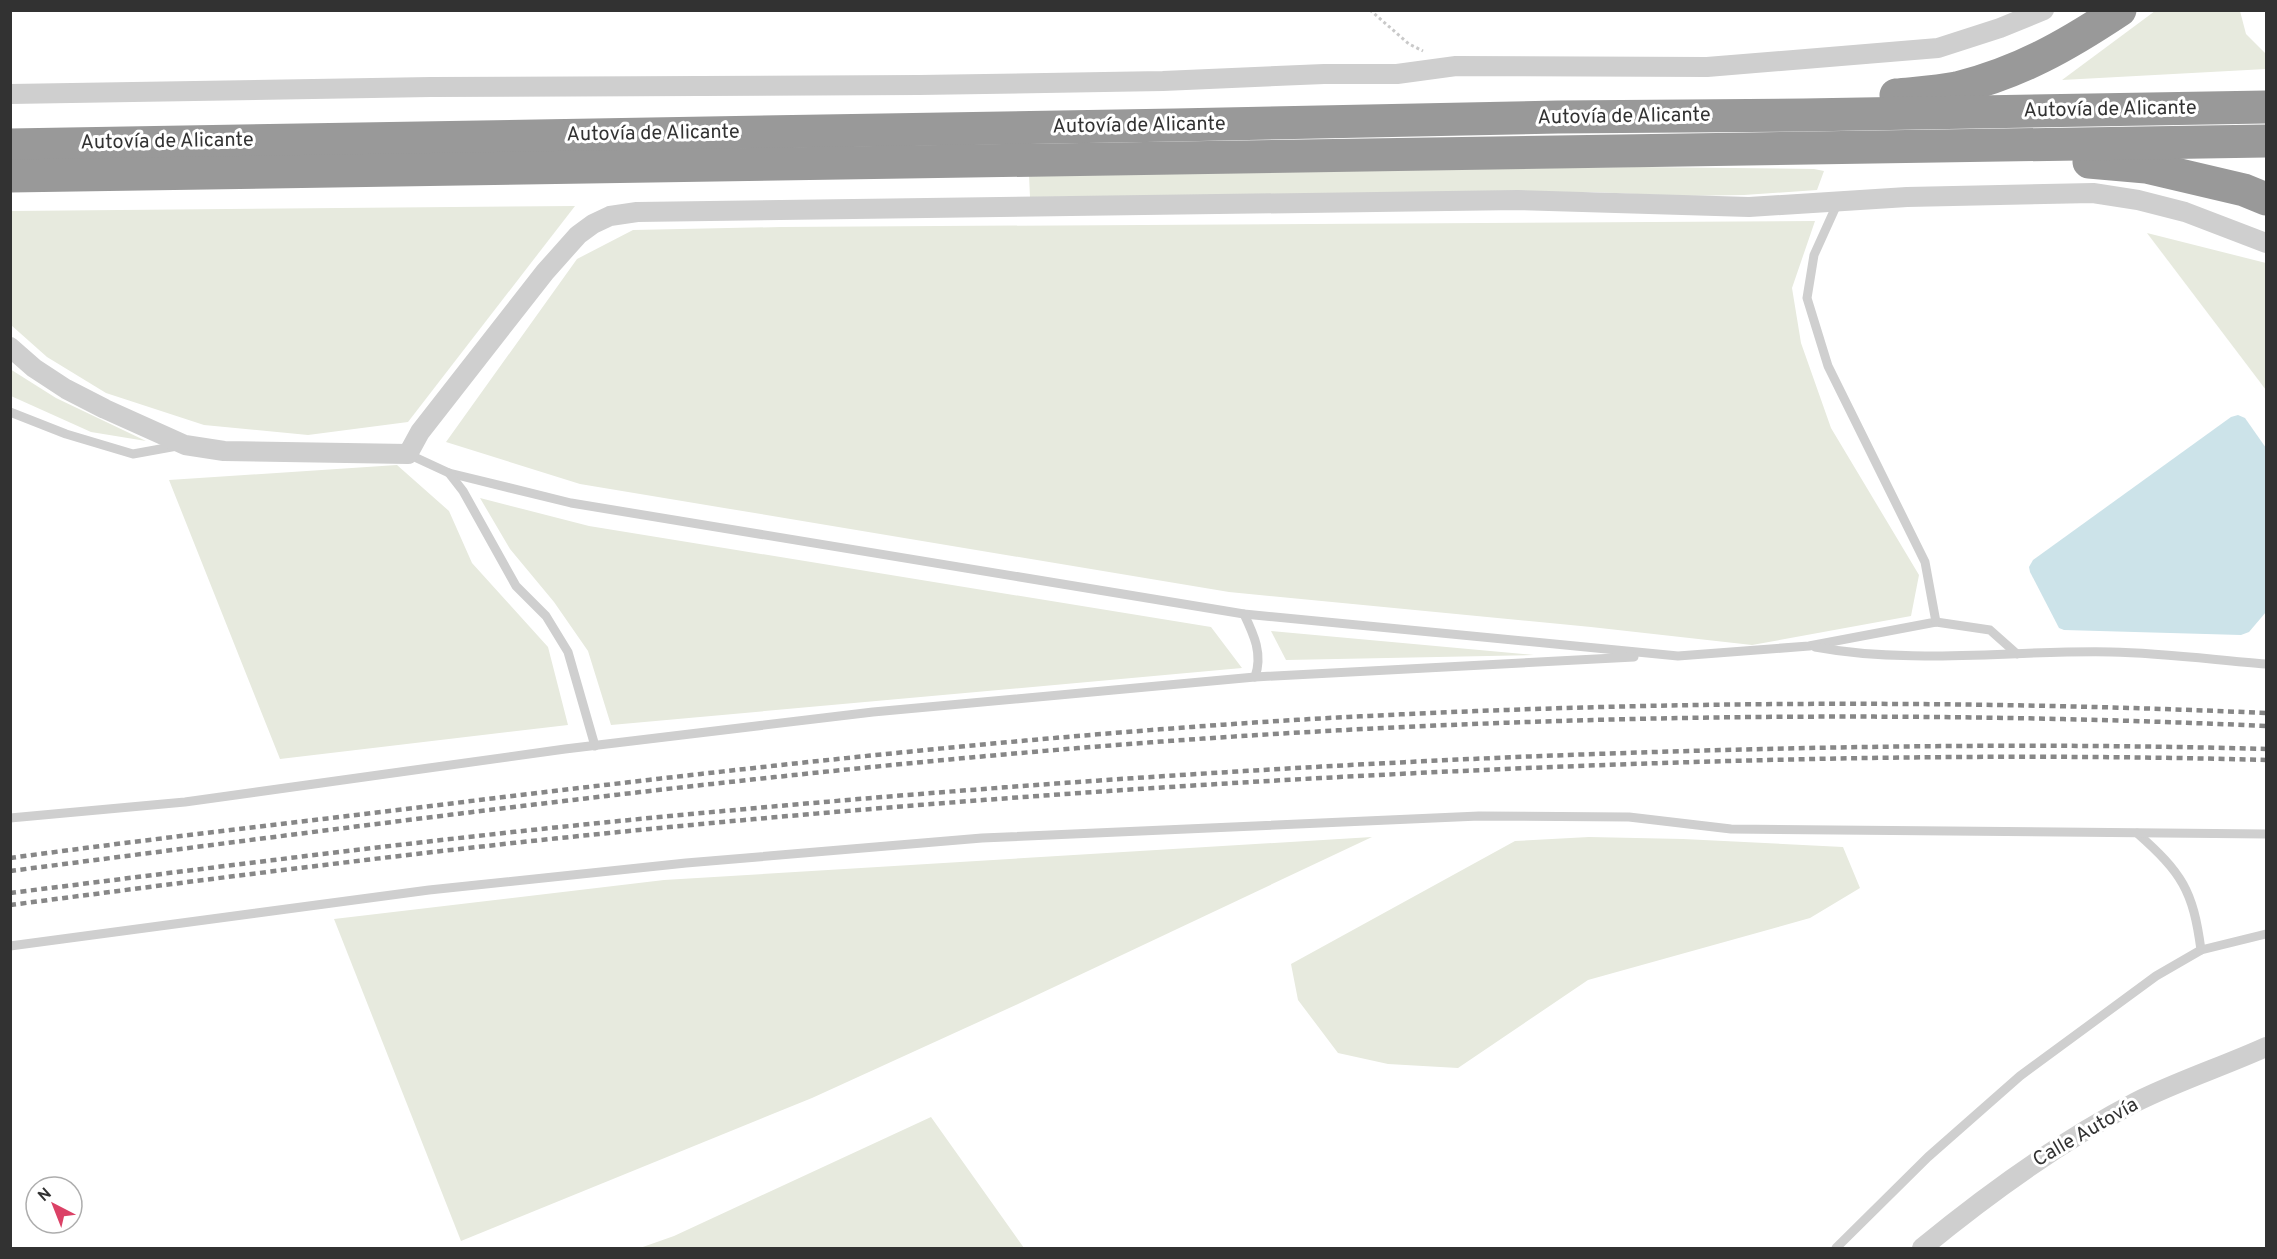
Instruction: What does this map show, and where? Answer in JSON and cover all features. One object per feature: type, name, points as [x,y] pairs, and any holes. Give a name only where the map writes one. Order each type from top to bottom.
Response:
[{"type":"highway","points":[[1804,115],[1845,101],[1955,88],[2008,72],[2051,54],[2120,10]]},
{"type":"highway","name":"Autovía de Alicante","points":[[10,145],[1163,126],[1546,117],[2266,107]]},
{"type":"highway","name":"Autovía de Alicante","points":[[10,176],[2266,141]]},
{"type":"highway","points":[[1999,145],[2046,159],[2146,167],[2244,190],[2266,199]]},
{"type":"street","points":[[10,94],[443,87],[792,87],[1116,82],[1333,74],[1397,74],[1456,66],[1707,67],[1938,48],[2000,28],[2044,10]]},
{"type":"street","points":[[10,347],[34,368],[66,389],[185,445],[224,452],[408,454],[420,432],[545,272],[578,235],[593,224],[610,216],[637,212],[1518,200],[1749,207],[1838,200],[2093,193],[2138,200],[2185,212],[2266,243]]},
{"type":"street","name":"Calle Autovía","points":[[1922,1248],[1982,1199],[2048,1153],[2137,1102],[2266,1047]]},
{"type":"lane","points":[[1838,200],[1814,255],[1807,298],[1827,366],[1925,562],[1936,622]]},
{"type":"lane","points":[[10,412],[66,434],[133,453],[185,445]]},
{"type":"lane","points":[[408,454],[449,473],[582,505],[1244,614],[1576,648],[1678,656],[1809,646],[1936,622],[1990,630],[2018,654]]},
{"type":"lane","points":[[449,473],[463,491],[516,586],[546,616],[568,652],[595,746]]},
{"type":"lane","points":[[1244,614],[1256,639],[1259,665],[1255,677]]},
{"type":"lane","points":[[1809,646],[1852,654],[2112,652],[2266,664]]},
{"type":"lane","points":[[10,818],[185,802],[595,746],[873,712],[1255,677],[1669,655]]},
{"type":"lane","points":[[10,946],[429,890],[686,863],[982,838],[1479,816],[1629,817],[1731,830],[2266,834]]},
{"type":"lane","points":[[2137,833],[2163,857],[2184,884],[2196,915],[2201,950]]},
{"type":"lane","points":[[1836,1248],[1928,1157],[2020,1076],[2156,976],[2201,950],[2266,934]]},
{"type":"path","points":[[1370,10],[1409,44],[1456,66]]},
{"type":"shaded area","points":[[2155,11],[2240,11],[2246,34],[2266,54],[2266,69],[2062,80]]},
{"type":"shaded area","points":[[1638,167],[1824,171],[1817,190],[1681,196],[1593,192],[1030,197],[1029,175]]},
{"type":"shaded area","points":[[575,206],[408,422],[308,435],[204,425],[106,393],[47,357],[11,325],[11,211]]},
{"type":"shaded area","points":[[1815,221],[1792,288],[1801,343],[1831,428],[1919,575],[1911,616],[1752,645],[1229,592],[580,484],[446,442],[577,259],[633,230],[781,227]]},
{"type":"shaded area","points":[[2147,233],[2266,263],[2266,390]]},
{"type":"shaded area","points":[[10,369],[56,398],[146,441],[91,432],[11,396]]},
{"type":"shaded area","points":[[397,465],[449,511],[472,563],[548,647],[568,725],[280,759],[169,480]]},
{"type":"shaded area","points":[[480,498],[589,526],[1211,627],[1242,668],[611,725],[588,651],[554,602],[510,549]]},
{"type":"shaded area","points":[[1271,631],[1534,655],[1286,660]]},
{"type":"shaded area","points":[[1372,837],[1018,1004],[812,1098],[461,1241],[334,919],[664,880]]},
{"type":"shaded area","points":[[1589,837],[1843,847],[1860,888],[1810,918],[1588,980],[1458,1068],[1388,1064],[1338,1053],[1298,1000],[1291,964],[1515,841]]},
{"type":"shaded area","points":[[931,1117],[1024,1248],[640,1248],[674,1236]]},
{"type":"water","points":[[2238,415],[2245,418],[2266,448],[2266,612],[2249,632],[2241,635],[2064,630],[2059,628],[2030,572],[2029,567],[2033,560],[2231,417]]},
{"type":"railway","points":[[10,858],[745,769],[1084,735],[1311,719],[1550,708],[1788,704],[2147,708],[2266,713]]},
{"type":"railway","points":[[10,871],[429,817],[709,784],[989,756],[1271,734],[1556,721],[1698,718],[1982,718],[2266,726]]},
{"type":"railway","points":[[10,893],[609,822],[836,801],[1175,775],[1516,757],[1797,748],[2078,746],[2266,749]]},
{"type":"railway","points":[[10,905],[384,858],[609,833],[833,812],[1169,787],[1505,769],[1790,759],[2076,757],[2266,760]]}]
